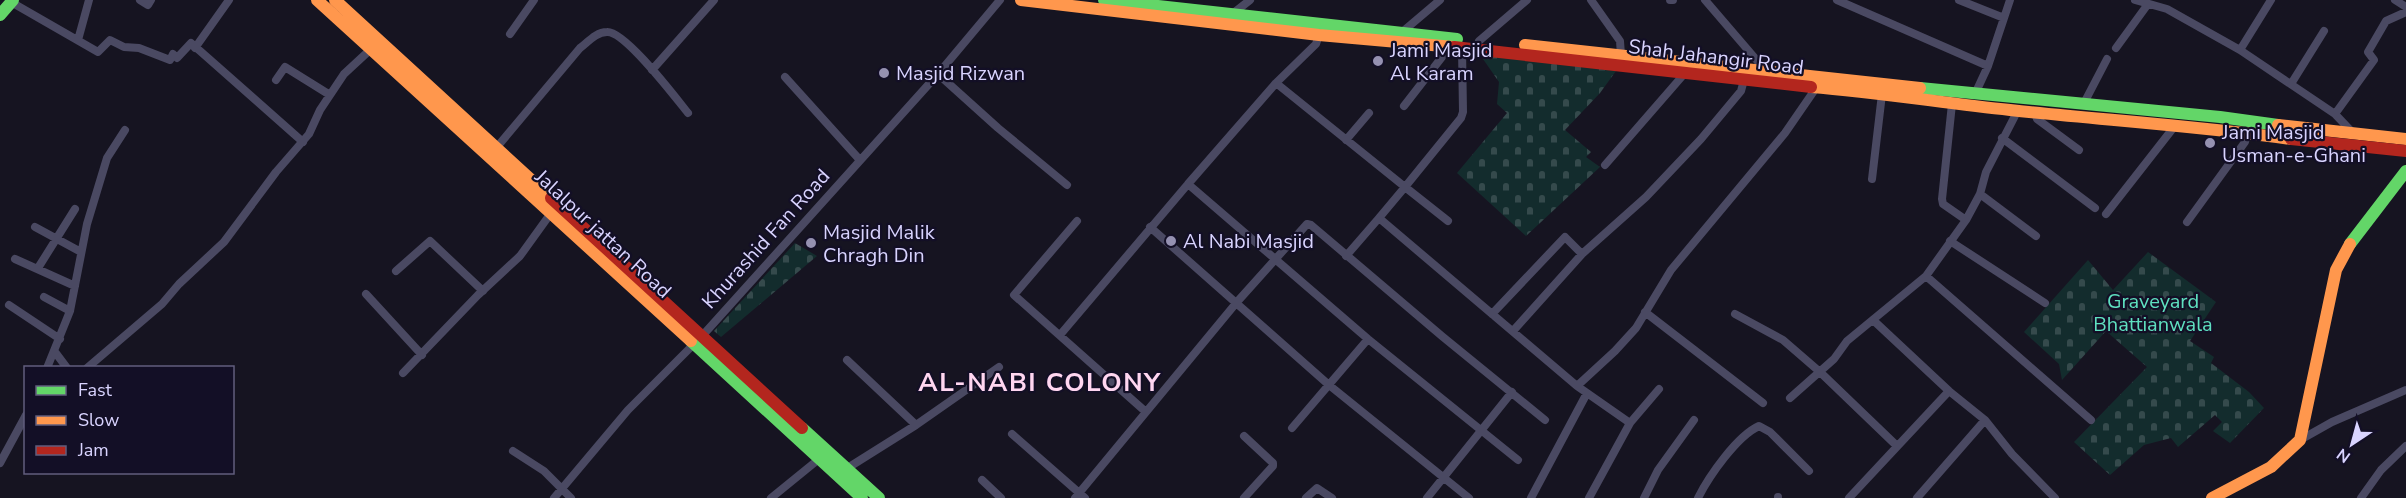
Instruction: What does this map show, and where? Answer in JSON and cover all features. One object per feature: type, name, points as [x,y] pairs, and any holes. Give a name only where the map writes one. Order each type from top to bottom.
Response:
[{"type":"street","points":[[78,40],[89,0]]},
{"type":"street","points":[[140,0],[148,4],[151,0]]},
{"type":"street","points":[[195,48],[229,0]]},
{"type":"street","name":"Jalalpur jattan Road","points":[[317,0],[371,49],[496,147],[703,335],[819,459],[862,498]]},
{"type":"street","name":"Jalalpur jattan Road","points":[[335,0],[551,213],[694,344],[760,396],[879,498]]},
{"type":"street","points":[[510,34],[534,0]]},
{"type":"street","points":[[652,70],[714,0]]},
{"type":"street","name":"Khurashid Fan Road","points":[[554,498],[628,410],[703,335],[859,159],[938,74],[1000,0]]},
{"type":"street","name":"Shah Jahangir Road","points":[[1021,0],[1320,35],[1462,48],[2174,127],[2353,139],[2406,139]]},
{"type":"street","name":"Shah Jahangir Road","points":[[1104,0],[1149,2],[1230,15],[1975,94],[2220,117],[2353,139],[2406,151]]},
{"type":"street","points":[[1230,15],[1250,0]]},
{"type":"street","points":[[1401,33],[1440,0]]},
{"type":"street","points":[[1479,41],[1527,0]]},
{"type":"street","points":[[1591,0],[1620,41],[1621,55]]},
{"type":"street","points":[[1705,0],[1766,71]]},
{"type":"street","points":[[1837,0],[1988,66]]},
{"type":"street","points":[[1959,0],[2004,18]]},
{"type":"street","points":[[1975,94],[1988,66],[2010,0]]},
{"type":"street","points":[[2135,0],[2167,9],[2240,50],[2335,114],[2353,139]]},
{"type":"street","points":[[2167,9],[2174,0]]},
{"type":"street","points":[[2240,50],[2271,0]]},
{"type":"street","points":[[2395,0],[2406,7]]},
{"type":"street","points":[[0,15],[12,1],[98,52],[110,40],[124,47],[139,48],[170,60],[173,54],[177,58],[191,44],[303,142]]},
{"type":"street","points":[[2116,48],[2148,4]]},
{"type":"street","points":[[2335,114],[2374,60],[2368,52],[2386,21],[2406,12]]},
{"type":"street","points":[[2291,84],[2324,31]]},
{"type":"street","points":[[496,147],[580,48],[596,35],[609,32],[621,37],[688,113]]},
{"type":"street","points":[[1060,335],[1150,227],[1276,83],[1316,44],[1320,35]]},
{"type":"street","points":[[1404,106],[1442,57],[1442,46]]},
{"type":"street","points":[[1346,255],[1461,118],[1463,112],[1462,48]]},
{"type":"street","points":[[89,366],[162,304],[179,284],[224,242],[276,172],[303,142],[344,74],[371,49]]},
{"type":"street","points":[[2083,105],[2107,59]]},
{"type":"street","points":[[276,80],[285,67],[330,95]]},
{"type":"street","points":[[1605,165],[1685,73]]},
{"type":"street","points":[[938,74],[1067,185]]},
{"type":"street","points":[[785,77],[859,159]]},
{"type":"street","points":[[1513,331],[1582,254],[1646,196],[1701,139],[1741,91],[1744,80]]},
{"type":"street","points":[[1276,83],[1448,221]]},
{"type":"street","points":[[1577,386],[1636,328],[1671,270],[1785,133],[1816,88]]},
{"type":"street","points":[[1872,179],[1882,94]]},
{"type":"street","points":[[1952,104],[1941,199],[1943,204],[1966,220]]},
{"type":"street","points":[[1790,398],[1834,359],[1847,341],[1926,276],[1966,220],[1980,194],[1986,172],[2002,138],[2018,110]]},
{"type":"street","points":[[1346,140],[1369,113]]},
{"type":"street","points":[[2035,113],[2037,119],[2079,150]]},
{"type":"street","points":[[2106,214],[2174,127]]},
{"type":"street","points":[[48,366],[70,311],[87,224],[107,158],[125,130]]},
{"type":"street","points":[[2187,222],[2245,142],[2247,133]]},
{"type":"street","points":[[2002,138],[2095,208]]},
{"type":"street","points":[[2300,440],[2336,270],[2346,249],[2406,171]]},
{"type":"street","points":[[1188,184],[1368,339],[1480,432],[1518,460]]},
{"type":"street","points":[[1980,194],[2036,236]]},
{"type":"street","points":[[38,268],[75,209]]},
{"type":"street","points":[[403,373],[520,256],[551,213]]},
{"type":"street","points":[[1379,218],[1577,386],[1630,423]]},
{"type":"street","points":[[1077,221],[1014,295],[1146,412]]},
{"type":"street","points":[[1012,434],[1080,496],[1237,302],[1307,224],[1545,420]]},
{"type":"street","points":[[35,227],[81,252]]},
{"type":"street","points":[[1150,227],[1329,385],[1469,498]]},
{"type":"street","points":[[1492,314],[1565,237],[1582,254]]},
{"type":"street","points":[[396,272],[430,241],[483,291]]},
{"type":"street","points":[[1950,241],[2045,303]]},
{"type":"street","points":[[15,259],[75,286]]},
{"type":"street","points":[[1926,276],[2091,420]]},
{"type":"street","points":[[366,294],[422,355]]},
{"type":"street","points":[[45,297],[70,311]]},
{"type":"street","points":[[9,305],[60,339]]},
{"type":"street","points":[[1645,312],[1763,403]]},
{"type":"street","points":[[1735,314],[1783,340],[1897,446]]},
{"type":"street","points":[[1873,320],[1949,391],[1985,420],[2012,454],[2055,498]]},
{"type":"street","points":[[1292,428],[1368,339]]},
{"type":"street","points":[[55,352],[66,366]]},
{"type":"street","points":[[847,360],[916,425]]},
{"type":"street","points":[[846,469],[916,425],[999,368]]},
{"type":"street","points":[[1588,498],[1630,423],[1659,389]]},
{"type":"street","points":[[2212,498],[2253,478],[2284,459],[2300,440],[2332,422],[2406,390]]},
{"type":"street","points":[[1849,498],[1949,391]]},
{"type":"street","points":[[1427,498],[1512,392]]},
{"type":"street","points":[[1531,498],[1587,393]]},
{"type":"street","points":[[0,463],[24,419]]},
{"type":"street","points":[[1644,498],[1658,470],[1694,420]]},
{"type":"street","points":[[1917,498],[1985,420]]},
{"type":"street","points":[[1698,498],[1734,447],[1759,426],[1770,432],[1809,471]]},
{"type":"street","points":[[1244,436],[1273,462],[1273,466],[1244,498]]},
{"type":"street","points":[[2361,498],[2381,470],[2406,446]]},
{"type":"street","points":[[513,451],[544,471],[571,498]]},
{"type":"street","points":[[771,498],[819,459]]},
{"type":"street","points":[[982,480],[1001,498]]},
{"type":"street","points":[[1306,498],[1317,488],[1332,498]]},
{"type":"green space","points":[[1486,55],[1616,71],[1600,93],[1565,130],[1591,152],[1586,157],[1600,167],[1526,236],[1457,173],[1507,113],[1497,104],[1499,82],[1483,59]]},
{"type":"green space","points":[[795,243],[817,256],[721,337],[714,331]]},
{"type":"green space","name":"Graveyard Bhattianwala","points":[[2148,252],[2216,302],[2190,341],[2214,357],[2211,363],[2249,392],[2264,408],[2230,443],[2213,431],[2222,422],[2215,415],[2178,447],[2171,438],[2144,445],[2110,475],[2074,442],[2147,367],[2106,331],[2062,380],[2059,364],[2024,332],[2088,260],[2113,290]]},
{"type":"traffic: fast","points":[[0,15],[13,0]]},
{"type":"traffic: fast","points":[[1104,0],[1457,39]]},
{"type":"traffic: fast","points":[[1920,88],[2220,117],[2278,125]]},
{"type":"traffic: fast","points":[[2350,244],[2406,171]]},
{"type":"traffic: fast","points":[[691,341],[862,498]]},
{"type":"traffic: fast","points":[[802,428],[879,498]]},
{"type":"traffic: slow","points":[[317,0],[691,341]]},
{"type":"traffic: slow","points":[[335,0],[551,198]]},
{"type":"traffic: slow","points":[[1021,0],[1319,35],[1454,47]]},
{"type":"traffic: slow","points":[[1525,45],[1920,88]]},
{"type":"traffic: slow","points":[[1811,87],[2291,139]]},
{"type":"traffic: slow","points":[[2278,125],[2406,139]]},
{"type":"traffic: slow","points":[[2212,498],[2271,467],[2300,440],[2336,270],[2350,244]]},
{"type":"traffic: jam","points":[[1454,47],[1811,87]]},
{"type":"traffic: jam","points":[[2291,139],[2406,151]]},
{"type":"traffic: jam","points":[[551,198],[802,428]]},
{"type":"place","name":"Jami Masjid Al Karam","points":[[1378,61]]},
{"type":"place","name":"Masjid Rizwan","points":[[884,73]]},
{"type":"place","name":"Jami Masjid Usman-e-Ghani","points":[[2210,143]]},
{"type":"place","name":"Al Nabi Masjid","points":[[1171,241]]},
{"type":"place","name":"Masjid Malik Chragh Din","points":[[811,243]]},
{"type":"district","name":"AL-NABI COLONY","points":[[1040,382]]}]
